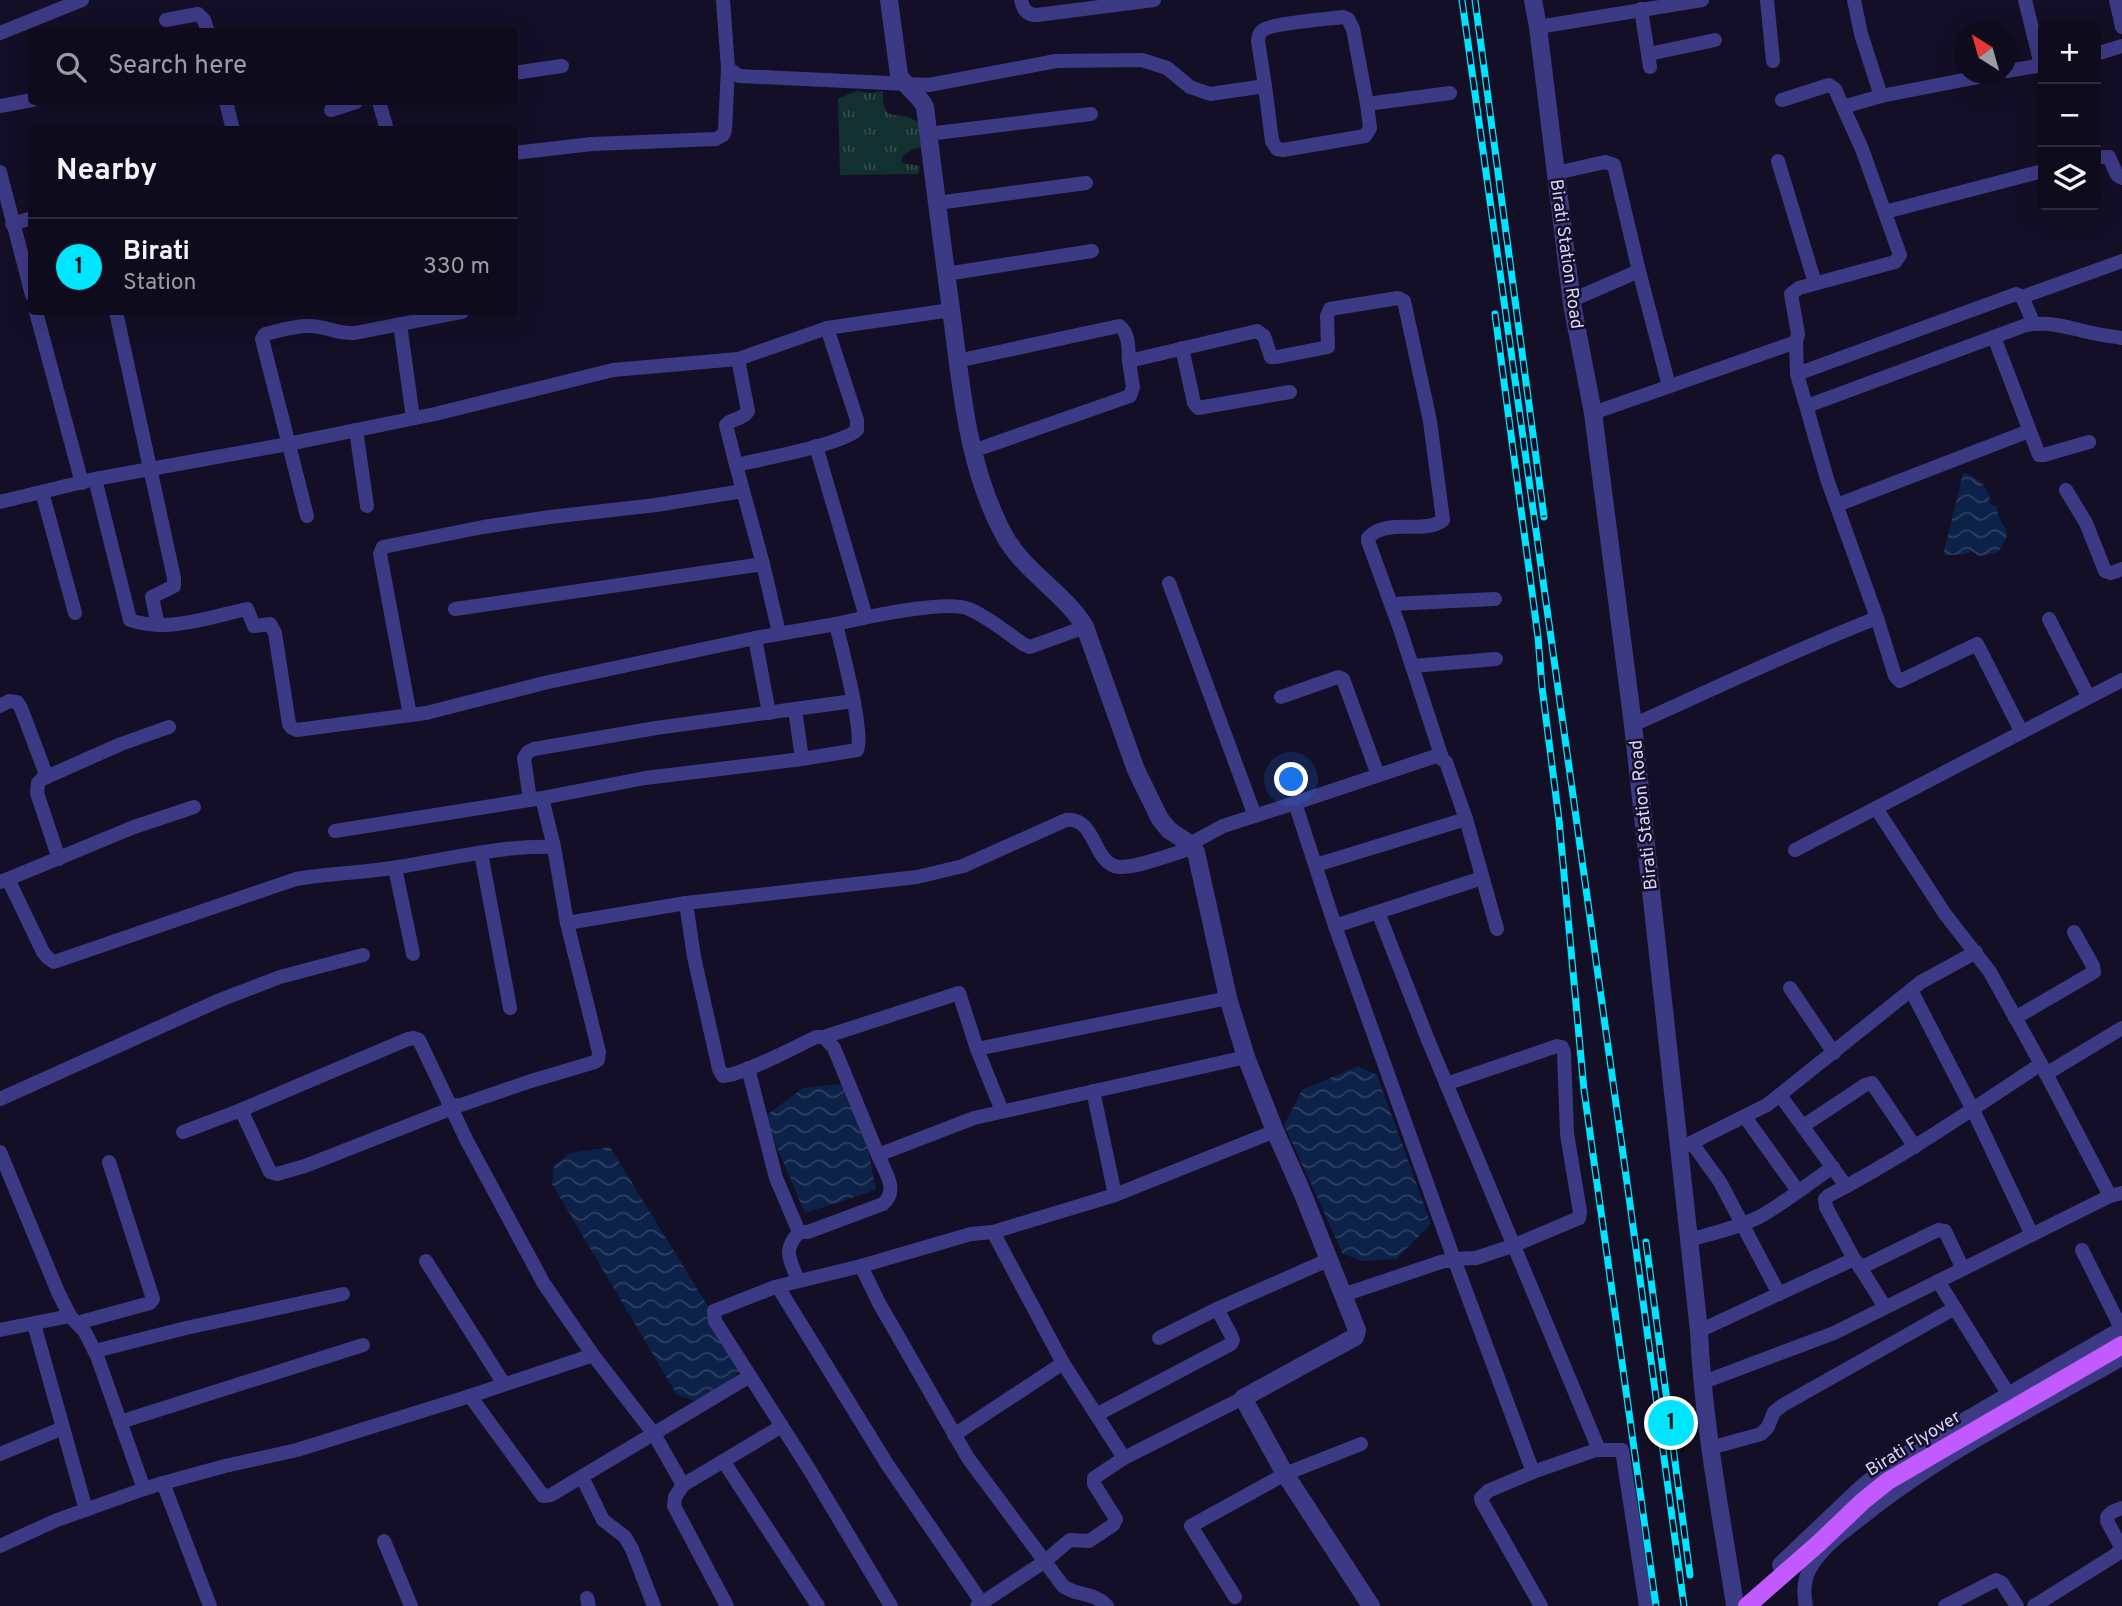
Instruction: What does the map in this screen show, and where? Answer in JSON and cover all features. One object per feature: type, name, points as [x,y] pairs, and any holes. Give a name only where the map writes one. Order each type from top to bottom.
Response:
[{"type":"main road","name":"Birati Flyover","points":[[1739,1606],[1888,1481],[2122,1345]]},
{"type":"street","points":[[0,33],[82,0]]},
{"type":"street","points":[[518,153],[592,144],[716,139],[723,135],[728,68],[723,0]]},
{"type":"street","points":[[778,1287],[887,1464],[979,1604],[1044,1562],[1070,1540],[1089,1541],[1115,1522],[1114,1515],[1093,1481],[1094,1478],[1124,1458],[1355,1337],[1357,1330],[1246,1057],[1228,998],[1196,852],[1160,819],[1136,770],[1084,627],[1077,615],[1022,561],[995,517],[973,450],[963,407],[925,107],[899,75],[890,0]]},
{"type":"street","points":[[1021,0],[1025,11],[1031,15],[1154,0]]},
{"type":"street","name":"Birati Station Road","points":[[1533,0],[1572,300],[1593,413],[1686,1146],[1689,1240],[1699,1331],[1701,1383],[1739,1606]]},
{"type":"street","points":[[1538,27],[1702,0]]},
{"type":"street","points":[[1767,0],[1773,61]]},
{"type":"street","points":[[1854,0],[1861,34],[1881,96]]},
{"type":"street","points":[[2025,0],[2038,50]]},
{"type":"street","points":[[2116,0],[2122,27]]},
{"type":"street","points":[[1641,9],[1649,60],[1715,40]]},
{"type":"street","points":[[166,20],[198,14],[207,28]]},
{"type":"street","points":[[1343,17],[1348,19],[1353,29],[1367,104],[1370,128],[1365,136],[1277,149],[1272,141],[1258,41],[1262,30],[1343,17]]},
{"type":"street","points":[[2101,52],[2122,46]]},
{"type":"street","points":[[728,68],[733,74],[746,77],[929,85],[1056,61],[1142,60],[1167,68],[1190,87],[1210,94],[1265,86]]},
{"type":"street","points":[[518,72],[562,66]]},
{"type":"street","points":[[2017,69],[2038,66]]},
{"type":"street","points":[[1843,107],[1881,96],[1954,82]]},
{"type":"street","points":[[1782,100],[1829,85],[1835,89],[1862,149],[1900,255],[1895,262],[1815,283],[1799,288],[1791,294],[1798,334],[1797,374],[1827,479],[1895,676],[1900,681],[1977,644],[2021,732]]},
{"type":"street","points":[[1367,104],[1450,93]]},
{"type":"street","points":[[0,106],[28,101]]},
{"type":"street","points":[[227,105],[232,126]]},
{"type":"street","points":[[331,110],[347,105]]},
{"type":"street","points":[[380,105],[386,126]]},
{"type":"street","points":[[928,134],[1091,114]]},
{"type":"street","points":[[2101,157],[2109,157],[2117,175],[2122,178]]},
{"type":"street","points":[[1778,160],[1815,283]]},
{"type":"street","points":[[1556,173],[1605,162],[1614,165],[1670,386]]},
{"type":"street","points":[[0,172],[28,281]]},
{"type":"street","points":[[1885,212],[2038,172]]},
{"type":"street","points":[[937,203],[1086,183]]},
{"type":"street","points":[[12,224],[28,219]]},
{"type":"street","points":[[946,274],[1092,251]]},
{"type":"street","points":[[2022,297],[2122,261]]},
{"type":"street","points":[[1572,300],[1639,271]]},
{"type":"street","points":[[1797,374],[2016,294],[2022,297],[2034,324]]},
{"type":"street","points":[[1129,361],[1257,331],[1264,336],[1271,357],[1325,348],[1329,345],[1327,316],[1330,309],[1398,298],[1404,301],[1430,421],[1444,515],[1443,520],[1434,525],[1389,528],[1371,534],[1368,538],[1442,758],[1446,762],[1466,819],[1497,929]]},
{"type":"street","points":[[0,502],[89,481],[413,418],[613,370],[738,359],[827,328],[951,310]]},
{"type":"street","points":[[37,315],[129,617],[134,621],[158,625],[177,624],[247,609],[254,626],[270,624],[275,633],[289,724],[297,730],[410,715],[755,638],[866,617],[950,605],[967,608],[982,615],[1023,644],[1030,646],[1084,627]]},
{"type":"street","points":[[117,315],[174,578],[174,586],[152,597],[158,625]]},
{"type":"street","points":[[307,516],[262,339],[265,334],[313,326],[341,333],[355,333],[446,315]]},
{"type":"street","points":[[1807,406],[2042,322],[2122,338]]},
{"type":"street","points":[[400,324],[413,418]]},
{"type":"street","points":[[957,361],[1119,326],[1124,329],[1126,335],[1133,387],[1130,396],[973,450]]},
{"type":"street","points":[[736,464],[816,446],[852,435],[857,430],[827,328]]},
{"type":"street","points":[[1994,337],[2038,453],[2041,455],[2089,442]]},
{"type":"street","points":[[1593,413],[1796,342]]},
{"type":"street","points":[[1182,348],[1194,403],[1198,408],[1290,392]]},
{"type":"street","points":[[738,359],[748,411],[746,415],[726,425],[779,634]]},
{"type":"street","points":[[356,430],[368,506]]},
{"type":"street","points":[[1837,505],[2029,431]]},
{"type":"street","points":[[816,446],[866,617]]},
{"type":"street","points":[[2066,490],[2086,523],[2105,571],[2122,569]]},
{"type":"street","points":[[42,492],[75,613]]},
{"type":"street","points":[[410,715],[380,554],[383,547],[510,523],[743,492]]},
{"type":"street","points":[[455,609],[763,564]]},
{"type":"street","points":[[1169,583],[1255,816]]},
{"type":"street","points":[[1391,604],[1495,599]]},
{"type":"street","points":[[1633,725],[1818,640],[1877,618]]},
{"type":"street","points":[[2049,618],[2088,696]]},
{"type":"street","points":[[335,831],[536,799],[645,778],[857,750],[859,743],[853,701],[836,624]]},
{"type":"street","points":[[755,638],[769,713]]},
{"type":"street","points":[[1412,666],[1496,659]]},
{"type":"street","points":[[1280,697],[1338,677],[1343,679],[1378,775]]},
{"type":"street","points":[[1795,850],[2122,680]]},
{"type":"street","points":[[0,706],[9,701],[17,702],[22,708],[47,777]]},
{"type":"street","points":[[450,1105],[461,1105],[598,1059],[599,1052],[568,923],[554,847],[524,758],[527,752],[656,728],[853,701]]},
{"type":"street","points":[[795,709],[802,759]]},
{"type":"street","points":[[59,859],[37,793],[38,783],[121,744],[169,727]]},
{"type":"street","points":[[568,923],[686,903],[917,877],[963,866],[1066,820],[1075,819],[1084,824],[1110,864],[1117,867],[1129,866],[1192,846],[1223,826],[1433,757],[1442,758]]},
{"type":"street","points":[[1295,803],[1335,926],[1533,1472]]},
{"type":"street","points":[[194,807],[134,827],[4,881],[48,958],[54,962],[296,879],[328,873],[394,868],[481,853],[554,847]]},
{"type":"street","points":[[1701,1383],[1834,1333],[2116,1194],[1990,972],[1945,915],[1876,808]]},
{"type":"street","points":[[1316,865],[1466,819]]},
{"type":"street","points":[[481,853],[510,1008]]},
{"type":"street","points":[[394,868],[414,954]]},
{"type":"street","points":[[1335,926],[1482,878]]},
{"type":"street","points":[[686,903],[694,957],[721,1074],[727,1077],[816,1037],[824,1037],[959,993],[977,1049],[1002,1111]]},
{"type":"street","points":[[1378,912],[1446,1084],[1598,1447],[1596,1450]]},
{"type":"street","points":[[2015,1017],[2094,972],[2074,932]]},
{"type":"street","points":[[1779,1294],[1720,1182],[1686,1146],[1745,1117],[1780,1095],[1928,977],[1976,952]]},
{"type":"street","points":[[0,1099],[232,996],[280,977],[363,955]]},
{"type":"street","points":[[1790,988],[1834,1053]]},
{"type":"street","points":[[1911,990],[1973,1110],[2032,1235]]},
{"type":"street","points":[[977,1049],[1228,998]]},
{"type":"street","points":[[1885,1307],[1824,1203],[1828,1196],[2044,1069],[2122,1028]]},
{"type":"street","points":[[798,1281],[788,1250],[789,1243],[799,1232],[808,1232],[883,1204],[891,1194],[891,1187],[834,1048],[824,1037]]},
{"type":"street","points":[[183,1132],[414,1038],[419,1040],[467,1141],[544,1284],[653,1434],[683,1485]]},
{"type":"street","points":[[1343,1295],[1441,1262],[1476,1258],[1515,1245],[1580,1216],[1567,1134],[1562,1047],[1557,1046],[1446,1084]]},
{"type":"street","points":[[878,1155],[974,1118],[1246,1057]]},
{"type":"street","points":[[748,1068],[776,1178],[799,1232]]},
{"type":"street","points":[[1803,1126],[1872,1083],[1915,1147]]},
{"type":"street","points":[[1093,1091],[1115,1195]]},
{"type":"street","points":[[1780,1095],[1846,1186]]},
{"type":"street","points":[[241,1110],[270,1172],[274,1175],[305,1166],[445,1111],[450,1105]]},
{"type":"street","points":[[1745,1117],[1798,1191]]},
{"type":"street","points":[[891,1606],[715,1321],[714,1311],[798,1281],[971,1234],[993,1232],[1115,1195],[1275,1131]]},
{"type":"street","points":[[0,1152],[58,1292],[94,1351],[144,1489]]},
{"type":"street","points":[[0,1330],[74,1320],[150,1303],[153,1298],[109,1162]]},
{"type":"street","points":[[1689,1240],[1743,1224],[1778,1206],[1833,1167]]},
{"type":"street","points":[[1699,1331],[1779,1294],[1938,1230],[1945,1231],[1963,1269]]},
{"type":"street","points":[[993,1232],[1063,1363],[1124,1458]]},
{"type":"street","points":[[1739,1606],[1880,1473],[1925,1443],[2122,1330],[2082,1250]]},
{"type":"street","points":[[1159,1338],[1328,1260]]},
{"type":"street","points":[[426,1262],[504,1384]]},
{"type":"street","points":[[861,1266],[879,1303],[981,1478],[1067,1589],[1098,1597],[1107,1606]]},
{"type":"street","points":[[1938,1281],[2009,1395]]},
{"type":"street","points":[[94,1351],[343,1294]]},
{"type":"street","points":[[1710,1448],[1761,1434],[1768,1427],[1774,1412],[1783,1405],[1955,1308]]},
{"type":"street","points":[[1096,1415],[1231,1344],[1231,1335],[1217,1309]]},
{"type":"street","points":[[34,1324],[86,1510]]},
{"type":"street","points":[[120,1422],[363,1345]]},
{"type":"street","points":[[0,1546],[57,1520],[144,1489],[225,1466],[297,1450],[593,1355]]},
{"type":"street","points":[[1806,1606],[1807,1577],[1829,1543],[1926,1470],[2122,1359]]},
{"type":"street","points":[[954,1435],[1063,1363]]},
{"type":"street","points":[[470,1396],[543,1496],[551,1495],[750,1376]]},
{"type":"street","points":[[1243,1398],[1285,1474],[1371,1606]]},
{"type":"street","points":[[727,1606],[674,1506],[675,1497],[683,1485],[782,1426]]},
{"type":"street","points":[[0,1454],[63,1428]]},
{"type":"street","points":[[1235,1597],[1191,1526],[1285,1474],[1361,1444]]},
{"type":"street","points":[[1541,1606],[1481,1498],[1488,1491],[1533,1472],[1596,1450],[1622,1450],[1647,1606]]},
{"type":"street","points":[[724,1462],[818,1606]]},
{"type":"street","points":[[582,1477],[603,1520],[625,1537],[654,1606]]},
{"type":"street","points":[[163,1483],[210,1606]]},
{"type":"street","points":[[2034,1606],[2117,1554],[2121,1547],[2107,1517],[2122,1508]]},
{"type":"street","points":[[384,1541],[411,1606]]},
{"type":"street","points":[[1945,1606],[1996,1580],[2002,1583],[2018,1606]]},
{"type":"green space","points":[[856,91],[883,91],[888,113],[909,117],[924,129],[922,147],[913,149],[902,157],[902,163],[920,166],[918,174],[840,175],[838,99]]},
{"type":"water","points":[[1963,473],[1982,484],[1988,493],[1990,504],[1997,507],[1998,515],[2006,528],[2006,537],[1997,553],[1979,556],[1972,551],[1943,556]]},
{"type":"water","points":[[1358,1066],[1377,1075],[1431,1224],[1396,1259],[1362,1261],[1343,1254],[1284,1125],[1302,1090]]},
{"type":"water","points":[[848,1083],[859,1101],[876,1190],[805,1213],[764,1117],[803,1088]]},
{"type":"water","points":[[610,1147],[744,1365],[732,1380],[695,1401],[677,1395],[552,1184],[554,1166],[570,1153]]},
{"type":"railway","points":[[1462,0],[1684,1606]]},
{"type":"railway","points":[[1475,0],[1544,517]]},
{"type":"railway","points":[[1495,314],[1538,637],[1559,820],[1584,1090],[1656,1606]]},
{"type":"railway","points":[[1646,1242],[1690,1575]]},
{"type":"place","name":"Birati","points":[[1671,1423]]}]
